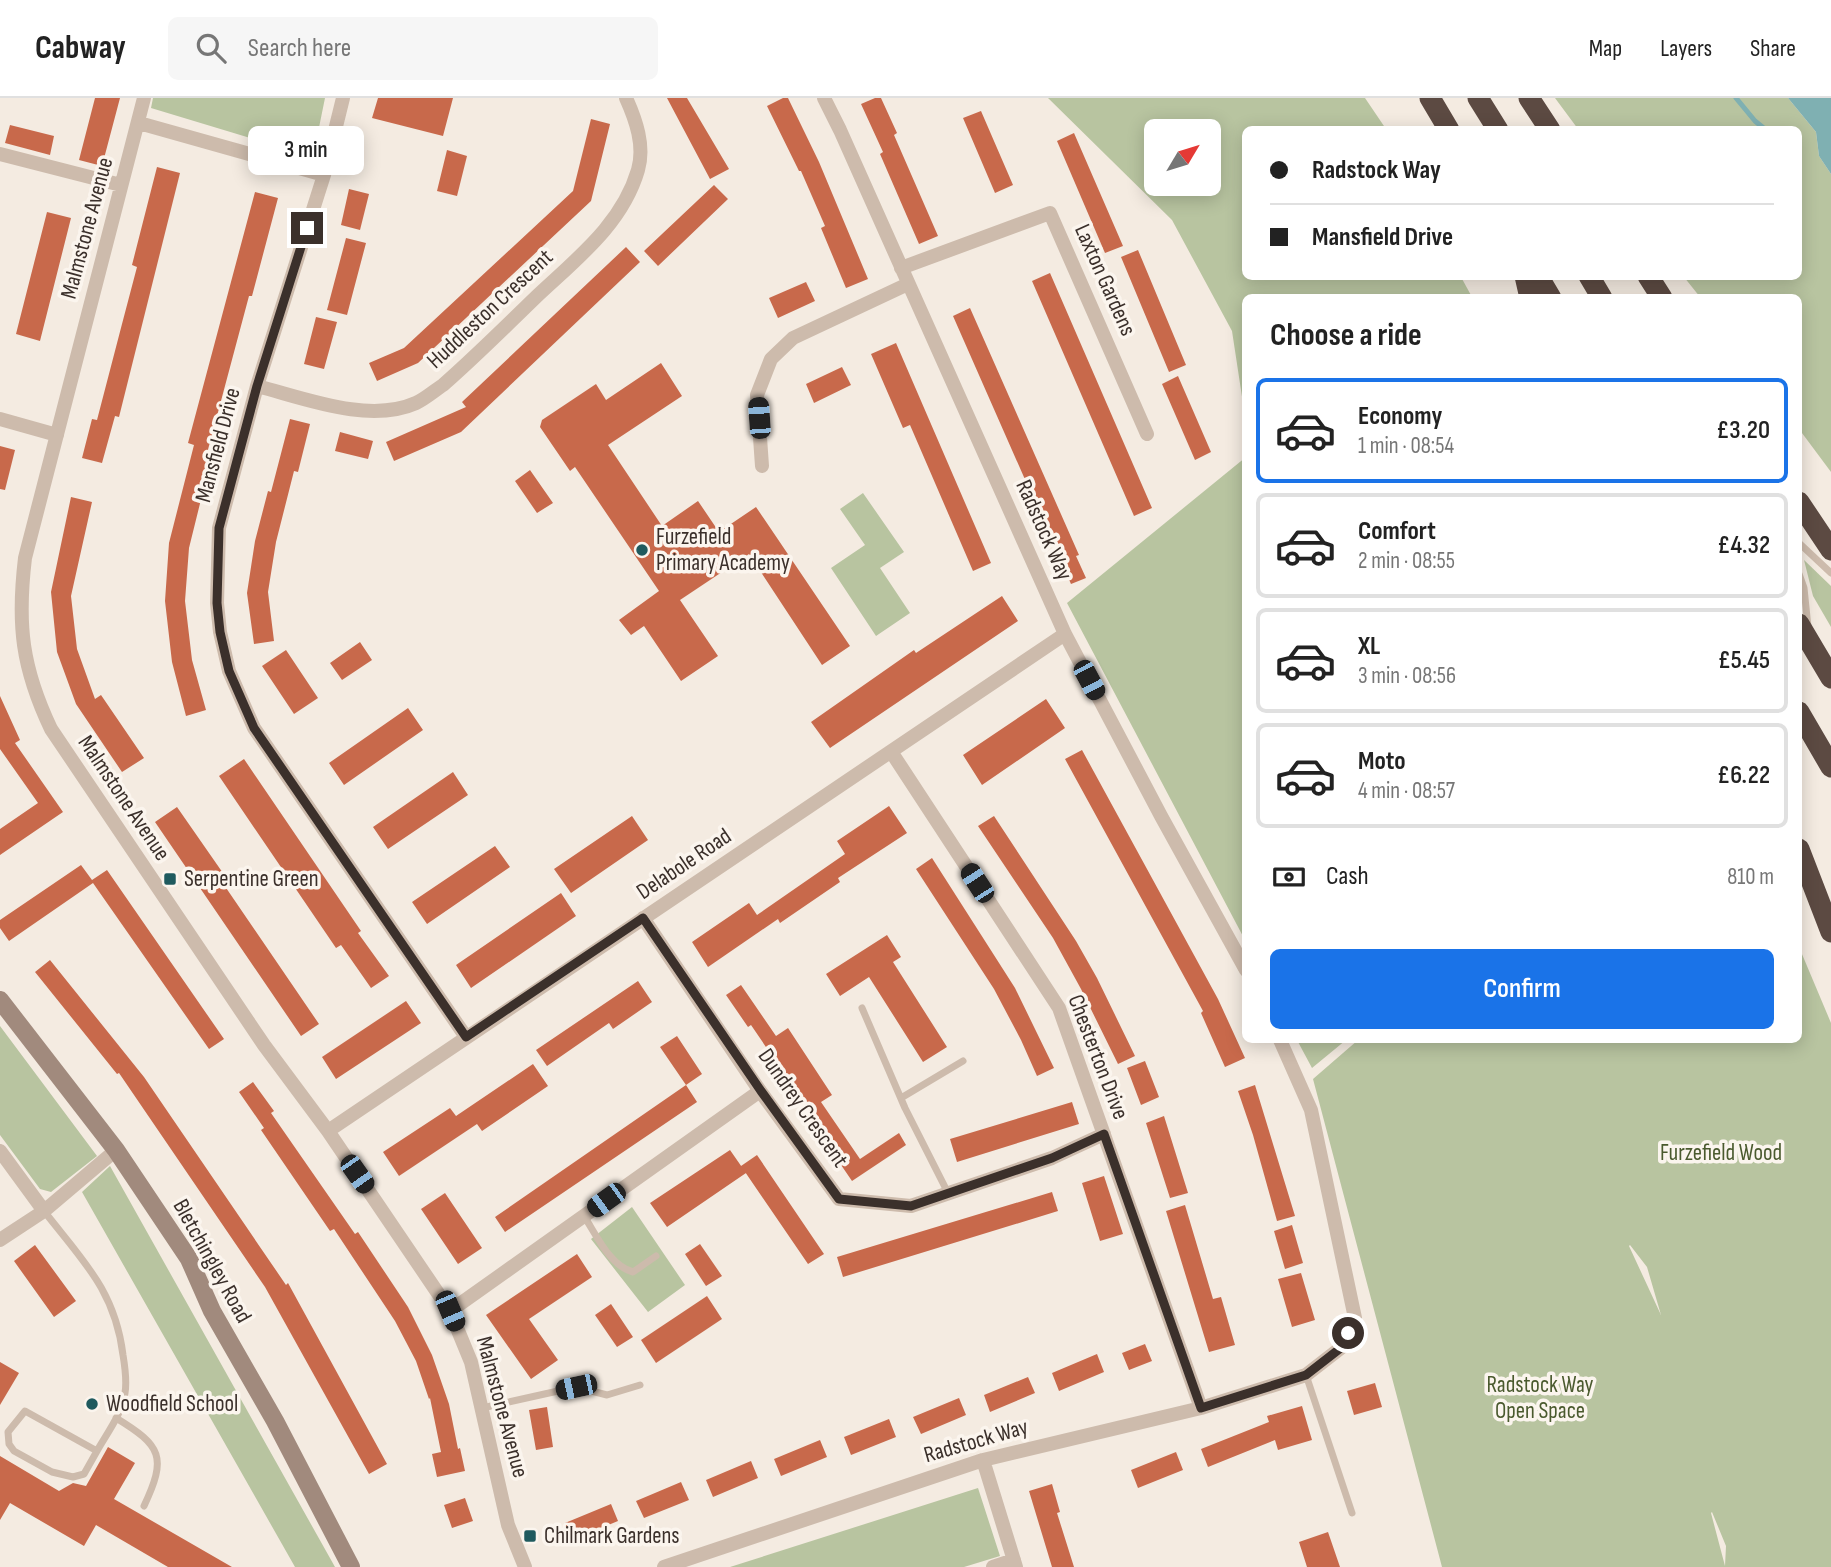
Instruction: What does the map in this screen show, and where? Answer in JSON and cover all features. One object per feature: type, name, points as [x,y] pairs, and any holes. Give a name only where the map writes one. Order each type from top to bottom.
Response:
[{"type":"highway","points":[[1430,98],[1447,126]]},
{"type":"highway","points":[[1478,98],[1496,126]]},
{"type":"highway","points":[[1529,98],[1547,126]]},
{"type":"highway","points":[[1802,502],[1831,524]]},
{"type":"highway","points":[[1802,505],[1831,550]]},
{"type":"highway","points":[[1805,633],[1831,678]]},
{"type":"highway","points":[[1802,717],[1831,766]]},
{"type":"highway","points":[[1802,857],[1831,932]]},
{"type":"street","name":"Malmstone Avenue","points":[[144,98],[26,558],[21,597],[22,634],[27,665],[37,700],[51,729],[150,879],[264,1045],[328,1131],[450,1311],[471,1362],[508,1525],[526,1567]]},
{"type":"street","name":"Mansfield Drive","points":[[343,98],[324,175],[257,386],[219,528],[217,603],[220,632],[229,671],[254,728],[466,1037]]},
{"type":"street","name":"Huddleston Crescent","points":[[257,386],[354,410],[382,411],[415,403],[443,385],[602,234],[624,204],[639,168],[641,151],[636,123],[626,98]]},
{"type":"street","name":"Radstock Way","points":[[824,98],[1065,634],[1242,963]]},
{"type":"street","points":[[139,123],[324,175]]},
{"type":"street","points":[[0,154],[121,186]]},
{"type":"street","name":"Laxton Gardens","points":[[901,268],[1050,213],[1147,435]]},
{"type":"street","points":[[762,466],[757,394],[771,359],[793,338],[908,285]]},
{"type":"street","points":[[0,419],[57,435]]},
{"type":"street","name":"Delabole Road","points":[[328,1131],[1065,634]]},
{"type":"street","name":"Chesterton Drive","points":[[892,753],[1059,1008],[1201,1408]]},
{"type":"street","name":"Dundrey Crescent","points":[[643,918],[761,1091],[839,1199],[911,1206],[1052,1158],[1104,1134]]},
{"type":"street","name":"Bletchingley Road","points":[[0,1000],[116,1150],[189,1259],[212,1311],[275,1421],[351,1567]]},
{"type":"street","name":"Radstock Way","points":[[664,1567],[694,1562],[983,1460],[1201,1408],[1306,1375],[1342,1347],[1355,1318],[1311,1110],[1281,1043]]},
{"type":"street","points":[[450,1311],[761,1091]]},
{"type":"street","points":[[0,1240],[44,1211],[116,1150]]},
{"type":"street","points":[[0,1151],[44,1211]]},
{"type":"street","points":[[983,1460],[1015,1564],[993,1567]]},
{"type":"lane","points":[[1802,546],[1831,573]]},
{"type":"lane","points":[[1802,582],[1805,633]]},
{"type":"lane","points":[[862,1008],[901,1098],[948,1193]]},
{"type":"lane","points":[[901,1098],[963,1061]]},
{"type":"lane","points":[[0,1438],[14,1451],[52,1472],[73,1477],[83,1474],[116,1418],[125,1394],[125,1368],[120,1335],[111,1303],[98,1281],[44,1211]]},
{"type":"lane","points":[[584,1216],[616,1264],[624,1270],[634,1272],[656,1256]]},
{"type":"lane","points":[[1306,1375],[1352,1513]]},
{"type":"lane","points":[[482,1408],[576,1387],[607,1395],[640,1385]]},
{"type":"lane","points":[[9,1444],[8,1432],[25,1411],[97,1451]]},
{"type":"lane","points":[[116,1418],[151,1442],[156,1455],[157,1478],[144,1506]]},
{"type":"green space","points":[[153,98],[325,98],[313,157],[151,108]]},
{"type":"green space","points":[[1048,98],[1365,98],[1384,126],[1242,126],[1242,280],[1463,280],[1470,294],[1242,294],[1242,397],[1232,331],[1172,220],[1148,196],[1222,196],[1222,119],[1144,119],[1144,192]]},
{"type":"green space","points":[[1555,98],[1788,98],[1816,132],[1819,156],[1831,174],[1831,472],[1802,433],[1802,294],[1698,294],[1686,280],[1802,280],[1802,126],[1576,126]]},
{"type":"green space","points":[[1242,460],[1242,934],[1067,603]]},
{"type":"green space","points":[[863,493],[904,552],[880,568],[910,613],[876,636],[831,568],[865,545],[840,509]]},
{"type":"green space","points":[[1804,560],[1831,586],[1831,627],[1813,596]]},
{"type":"green space","name":"Radstock Way Open Space","points":[[1802,954],[1831,1023],[1831,1567],[1442,1567],[1313,1079],[1355,1043],[1802,1043]],"holes":[[[1630,1245],[1647,1267],[1661,1315]],[[1712,1512],[1726,1546],[1725,1566]]]},
{"type":"green space","points":[[0,1026],[97,1156],[51,1192],[40,1189],[0,1135]]},
{"type":"green space","points":[[1299,1043],[1342,1043],[1312,1068]]},
{"type":"green space","points":[[110,1166],[335,1567],[295,1567],[82,1192]]},
{"type":"green space","points":[[632,1207],[685,1285],[648,1312],[591,1239]]},
{"type":"green space","points":[[978,1488],[1000,1556],[964,1567],[730,1567]]},
{"type":"water","points":[[1788,98],[1831,98],[1831,174],[1819,156],[1816,132]]},
{"type":"building","points":[[95,98],[120,98],[102,166],[79,160]]},
{"type":"building","points":[[378,98],[453,98],[443,136],[372,118]]},
{"type":"building","points":[[667,98],[687,98],[729,169],[710,179]]},
{"type":"building","points":[[788,98],[819,162],[868,279],[846,288],[821,228],[825,226],[801,171],[767,106]]},
{"type":"building","points":[[881,98],[897,133],[894,135],[938,236],[919,244],[861,104]]},
{"type":"building","points":[[981,111],[1013,185],[995,193],[963,118]]},
{"type":"building","points":[[591,119],[610,124],[591,201],[418,363],[377,381],[369,363],[404,348],[573,191]]},
{"type":"building","points":[[10,125],[54,136],[50,155],[5,143]]},
{"type":"building","points":[[1074,133],[1123,246],[1105,253],[1057,141]]},
{"type":"building","points":[[447,150],[467,156],[457,196],[437,191]]},
{"type":"building","points":[[157,167],[180,173],[119,417],[115,416],[102,463],[82,458],[92,419],[97,420],[137,267],[132,265]]},
{"type":"building","points":[[714,185],[728,199],[658,266],[644,251]]},
{"type":"building","points":[[349,189],[369,194],[360,230],[341,225]]},
{"type":"building","points":[[255,192],[278,198],[206,457],[211,459],[189,548],[185,601],[192,660],[206,710],[186,716],[172,662],[165,601],[169,543],[194,445],[188,443]]},
{"type":"building","points":[[47,212],[71,218],[40,341],[16,334]]},
{"type":"building","points":[[346,238],[366,243],[347,315],[327,310]]},
{"type":"building","points":[[626,247],[640,262],[461,432],[394,461],[386,442],[466,407],[462,402]]},
{"type":"building","points":[[1138,250],[1186,365],[1169,372],[1121,257]]},
{"type":"building","points":[[1050,273],[1152,508],[1134,516],[1032,281]]},
{"type":"building","points":[[806,282],[815,301],[778,318],[769,298]]},
{"type":"building","points":[[970,308],[1079,555],[1076,556],[1086,578],[1071,584],[953,316]]},
{"type":"building","points":[[316,317],[337,322],[324,369],[304,364]]},
{"type":"building","points":[[896,343],[991,563],[973,571],[910,425],[903,428],[871,354]]},
{"type":"building","points":[[661,363],[682,396],[608,445],[662,526],[698,501],[719,532],[756,507],[850,646],[822,665],[749,554],[680,600],[718,656],[681,681],[644,626],[631,635],[619,620],[659,591],[575,467],[570,471],[540,427],[542,420],[596,384],[606,400]]},
{"type":"building","points":[[842,367],[851,385],[814,403],[806,384]]},
{"type":"building","points":[[1178,376],[1211,452],[1195,460],[1162,384]]},
{"type":"building","points":[[290,419],[310,424],[298,472],[294,471],[276,542],[268,592],[274,641],[254,644],[247,593],[255,541]]},
{"type":"building","points":[[340,432],[373,441],[368,459],[335,451]]},
{"type":"building","points":[[0,446],[15,450],[5,490],[0,489]]},
{"type":"building","points":[[530,470],[553,503],[537,513],[515,481]]},
{"type":"building","points":[[71,497],[92,502],[71,596],[77,649],[95,699],[101,695],[144,758],[122,772],[76,704],[57,652],[51,592]]},
{"type":"building","points":[[1002,596],[1018,621],[830,748],[811,722],[914,650],[916,653]]},
{"type":"building","points":[[360,642],[372,660],[342,680],[330,663]]},
{"type":"building","points":[[286,650],[318,698],[294,714],[262,666]]},
{"type":"building","points":[[0,696],[20,740],[15,743],[63,812],[0,855],[0,829],[38,803],[0,749]]},
{"type":"building","points":[[1046,699],[1065,728],[982,785],[963,755]]},
{"type":"building","points":[[408,708],[423,730],[344,785],[329,763]]},
{"type":"building","points":[[1082,750],[1218,999],[1245,1058],[1225,1067],[1201,1013],[1203,1011],[1065,759]]},
{"type":"building","points":[[244,759],[389,976],[371,988],[341,945],[336,948],[219,776]]},
{"type":"building","points":[[453,772],[468,795],[388,849],[373,827]]},
{"type":"building","points":[[889,806],[907,833],[838,878],[840,882],[780,923],[778,919],[708,967],[692,942],[749,903],[757,915],[845,854],[837,841]]},
{"type":"building","points":[[177,807],[225,876],[220,879],[319,1024],[301,1036],[155,822]]},
{"type":"building","points":[[632,816],[648,840],[571,893],[554,869]]},
{"type":"building","points":[[994,816],[1076,941],[1135,1056],[1118,1064],[1053,938],[978,826]]},
{"type":"building","points":[[495,846],[510,867],[427,924],[412,902]]},
{"type":"building","points":[[932,858],[1015,988],[1054,1068],[1037,1076],[994,989],[916,869]]},
{"type":"building","points":[[81,865],[92,880],[107,870],[224,1039],[209,1049],[93,883],[9,941],[0,928],[0,920]]},
{"type":"building","points":[[561,893],[576,916],[471,988],[456,965]]},
{"type":"building","points":[[887,935],[901,957],[893,962],[947,1047],[923,1062],[869,977],[840,996],[826,974]]},
{"type":"building","points":[[50,960],[144,1077],[286,1285],[288,1283],[387,1464],[369,1474],[265,1287],[119,1073],[117,1074],[35,972]]},
{"type":"building","points":[[638,981],[652,1002],[613,1029],[609,1023],[547,1066],[536,1050]]},
{"type":"building","points":[[741,985],[776,1036],[788,1028],[832,1095],[821,1102],[860,1159],[899,1133],[906,1145],[852,1181],[809,1118],[813,1116],[751,1025],[748,1027],[726,995]]},
{"type":"building","points":[[406,1001],[421,1023],[336,1079],[322,1057]]},
{"type":"building","points":[[677,1036],[702,1074],[686,1085],[660,1047]]},
{"type":"building","points":[[1145,1061],[1159,1097],[1141,1105],[1127,1068]]},
{"type":"building","points":[[533,1064],[548,1086],[482,1131],[477,1124],[399,1176],[383,1152],[450,1108],[456,1116]]},
{"type":"building","points":[[253,1082],[274,1111],[271,1113],[355,1234],[358,1232],[408,1307],[432,1355],[449,1404],[465,1471],[437,1477],[432,1454],[441,1452],[430,1398],[416,1361],[395,1321],[334,1229],[330,1231],[261,1130],[264,1128],[239,1092]]},
{"type":"building","points":[[686,1085],[697,1102],[505,1232],[495,1217]]},
{"type":"building","points":[[1255,1085],[1295,1216],[1277,1221],[1238,1091]]},
{"type":"building","points":[[1072,1102],[1079,1124],[957,1162],[950,1139]]},
{"type":"building","points":[[1164,1116],[1188,1193],[1170,1198],[1146,1123]]},
{"type":"building","points":[[730,1150],[746,1173],[667,1227],[650,1203]]},
{"type":"building","points":[[757,1155],[824,1254],[808,1264],[741,1166]]},
{"type":"building","points":[[1104,1176],[1123,1234],[1100,1241],[1082,1183]]},
{"type":"building","points":[[1052,1192],[1058,1211],[843,1277],[837,1257]]},
{"type":"building","points":[[445,1193],[482,1248],[458,1264],[421,1209]]},
{"type":"building","points":[[1185,1205],[1213,1299],[1221,1297],[1235,1345],[1209,1352],[1166,1211]]},
{"type":"building","points":[[1292,1225],[1303,1263],[1285,1269],[1274,1231]]},
{"type":"building","points":[[700,1244],[722,1276],[706,1286],[685,1254]]},
{"type":"building","points":[[35,1245],[76,1301],[54,1317],[14,1261]]},
{"type":"building","points":[[577,1254],[592,1277],[529,1319],[558,1360],[531,1379],[486,1315]]},
{"type":"building","points":[[1301,1273],[1315,1320],[1292,1327],[1278,1279]]},
{"type":"building","points":[[707,1296],[722,1319],[656,1363],[641,1340]]},
{"type":"building","points":[[611,1304],[633,1337],[617,1347],[595,1315]]},
{"type":"building","points":[[1145,1344],[1152,1361],[1129,1370],[1122,1353]]},
{"type":"building","points":[[1097,1354],[1104,1372],[1059,1391],[1052,1373]]},
{"type":"building","points":[[0,1362],[19,1373],[0,1405]]},
{"type":"building","points":[[1028,1377],[1035,1393],[990,1412],[984,1395]]},
{"type":"building","points":[[1375,1383],[1382,1407],[1354,1415],[1347,1391]]},
{"type":"building","points":[[959,1398],[966,1415],[921,1434],[913,1417]]},
{"type":"building","points":[[1302,1406],[1312,1440],[1278,1450],[1275,1440],[1208,1467],[1201,1449],[1269,1422],[1267,1416]]},
{"type":"building","points":[[547,1407],[553,1447],[536,1450],[529,1410]]},
{"type":"building","points":[[889,1419],[896,1437],[851,1455],[844,1437]]},
{"type":"building","points":[[820,1440],[827,1457],[781,1476],[774,1459]]},
{"type":"building","points":[[108,1447],[135,1463],[114,1499],[232,1567],[168,1567],[96,1525],[84,1546],[10,1503],[0,1520],[0,1456],[59,1491],[73,1483],[86,1486]]},
{"type":"building","points":[[1176,1452],[1183,1470],[1138,1488],[1131,1470]]},
{"type":"building","points":[[751,1461],[758,1478],[713,1497],[706,1480]]},
{"type":"building","points":[[681,1482],[689,1500],[644,1518],[636,1501]]},
{"type":"building","points":[[1052,1484],[1060,1512],[1057,1513],[1074,1567],[1052,1567],[1029,1491]]},
{"type":"building","points":[[465,1498],[473,1521],[452,1528],[444,1505]]},
{"type":"building","points":[[611,1504],[618,1521],[572,1540],[565,1523]]},
{"type":"building","points":[[1328,1532],[1340,1567],[1307,1567],[1299,1542]]},
{"type":"waterway","points":[[1736,98],[1761,126]]},
{"type":"place","name":"Furzefield Primary Academy","points":[[642,550]]},
{"type":"place","name":"Serpentine Green","points":[[170,879]]},
{"type":"place","name":"Woodfield School","points":[[92,1404]]},
{"type":"place","name":"Chilmark Gardens","points":[[530,1536]]},
{"type":"route","points":[[307,228],[257,386],[219,528],[217,603],[220,632],[229,671],[254,728],[466,1037],[643,918],[761,1091],[839,1199],[911,1206],[1052,1158],[1104,1134],[1201,1408],[1306,1375],[1342,1347],[1348,1333]]},
{"type":"park label","name":"Furzefield Wood","points":[[1721,1153]]}]
